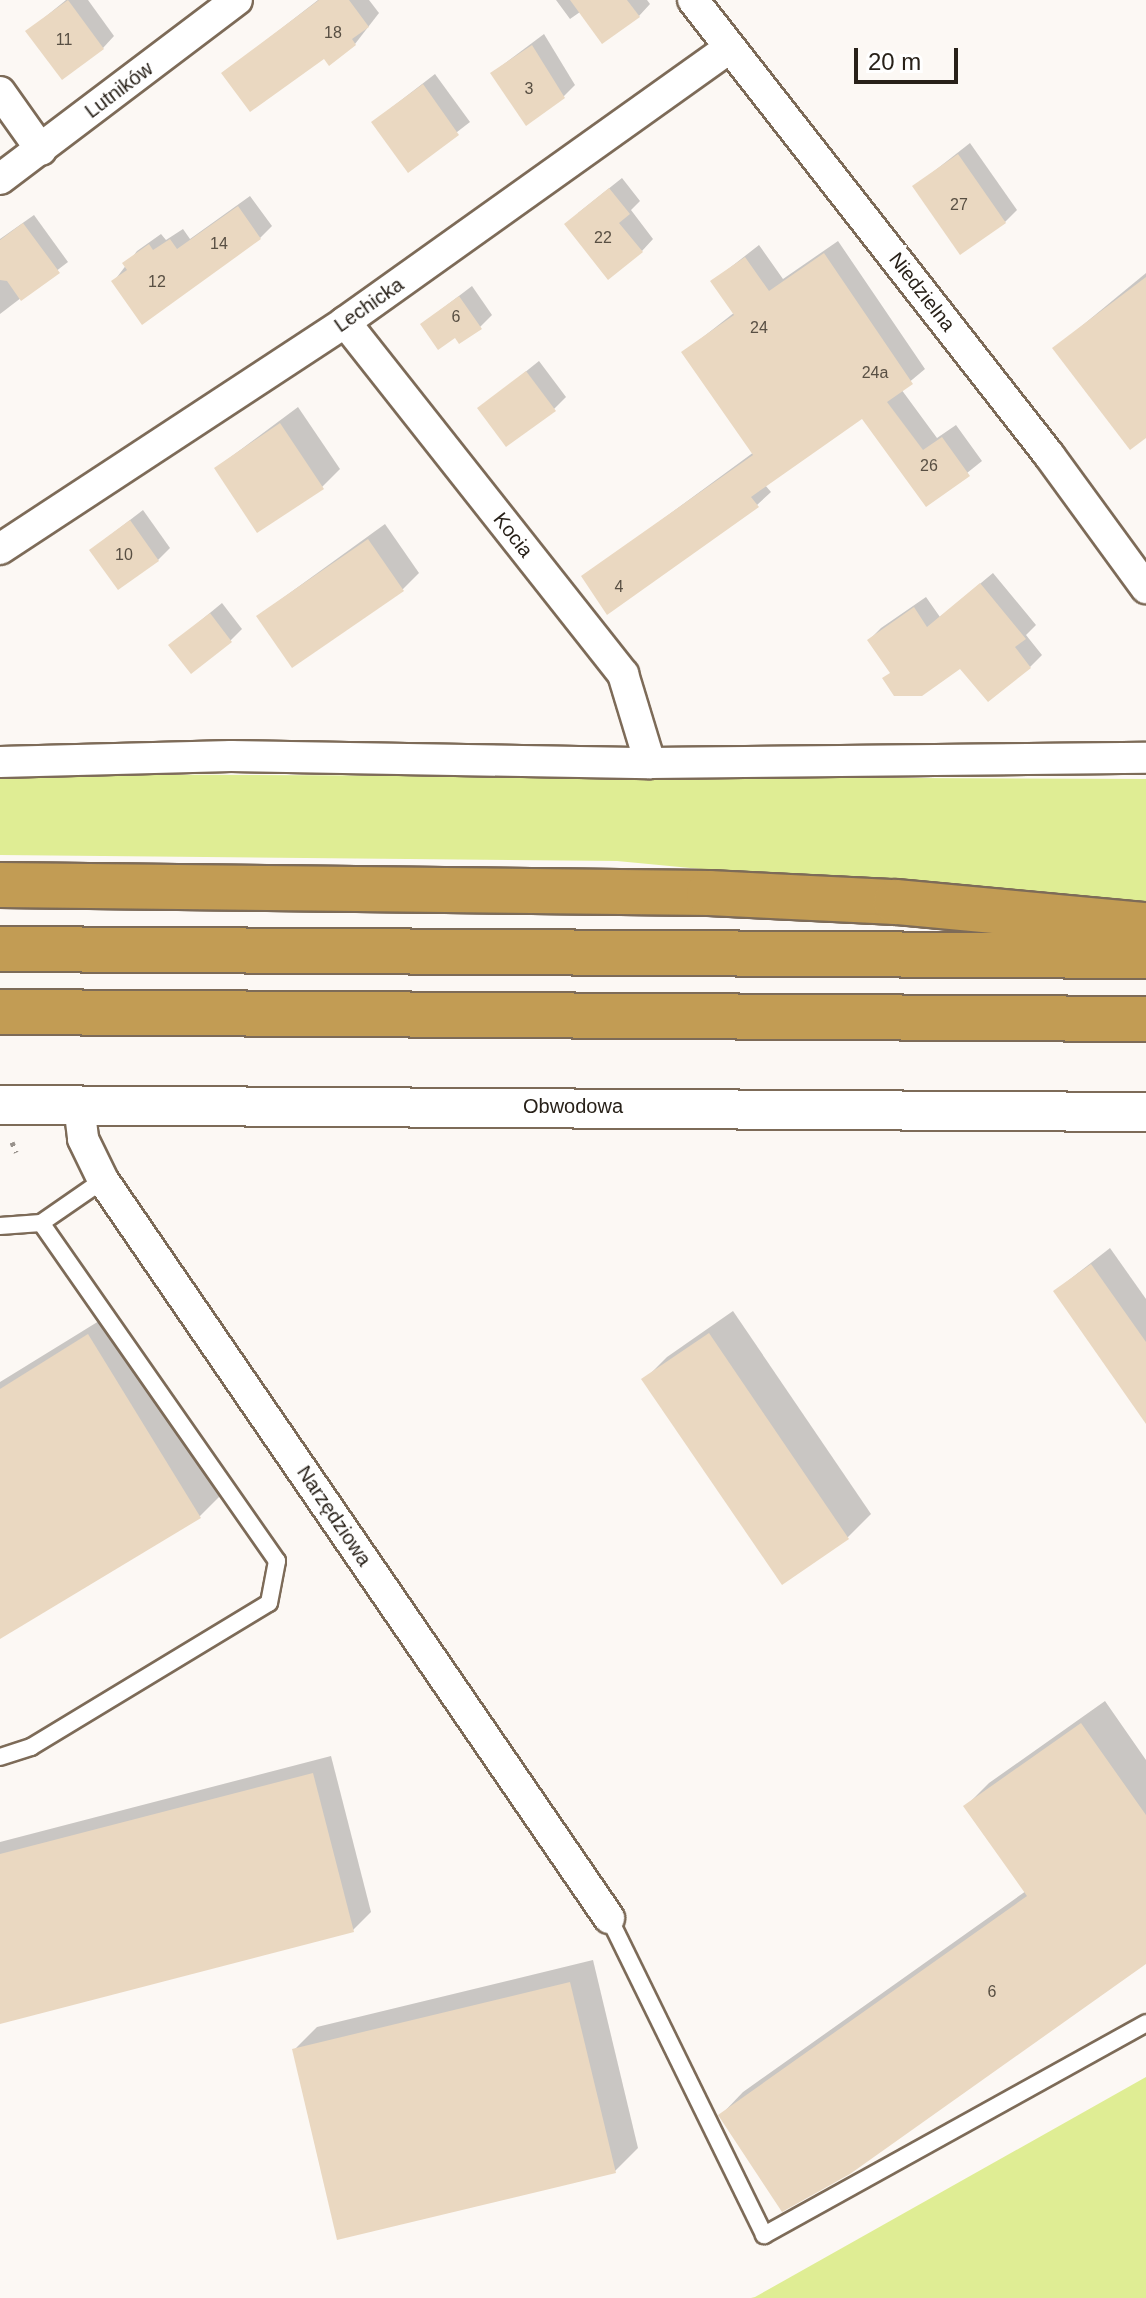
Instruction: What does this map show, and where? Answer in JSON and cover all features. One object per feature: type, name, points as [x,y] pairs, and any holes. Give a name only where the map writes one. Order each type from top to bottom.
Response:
[{"type":"highway","points":[[0,885],[709,893],[896,902],[1146,925]]},
{"type":"highway","points":[[0,949],[1146,956]]},
{"type":"highway","points":[[0,1012],[1146,1019]]},
{"type":"street","name":"Lutników","points":[[0,179],[237,0]]},
{"type":"street","name":"Niedzielna","points":[[693,0],[1049,455],[1146,588]]},
{"type":"street","name":"Lechicka","points":[[0,549],[345,322],[729,48]]},
{"type":"street","points":[[0,92],[41,150]]},
{"type":"street","name":"Kocia","points":[[345,322],[623,674],[650,763]]},
{"type":"street","points":[[0,762],[231,756],[650,763],[1146,758]]},
{"type":"street","name":"Obwodowa","points":[[0,1105],[1146,1112]]},
{"type":"street","name":"Narzędziowa","points":[[79,1105],[83,1139],[103,1180],[609,1918]]},
{"type":"lane","points":[[0,1226],[41,1223],[103,1180]]},
{"type":"lane","points":[[0,1757],[31,1747],[269,1603],[277,1561],[41,1223]]},
{"type":"lane","points":[[609,1918],[764,2235],[1146,2023]]},
{"type":"green space","points":[[0,774],[1146,779],[1146,911],[617,861],[0,855]]},
{"type":"green space","points":[[1146,2077],[1146,2298],[751,2298],[755,2297]]},
{"type":"building","points":[[68,0],[104,49],[62,80],[25,31]]},
{"type":"building","points":[[319,0],[349,0],[369,27],[352,39],[356,45],[329,66],[324,59],[250,112],[221,73]]},
{"type":"building","points":[[570,0],[627,0],[640,17],[602,44]]},
{"type":"building","points":[[532,45],[565,98],[526,126],[490,73]]},
{"type":"building","points":[[423,84],[459,135],[408,173],[371,122]]},
{"type":"building","points":[[958,154],[1006,223],[960,255],[912,186]]},
{"type":"building","points":[[609,188],[630,214],[619,223],[643,252],[608,280],[564,224]]},
{"type":"building","points":[[238,206],[261,239],[142,325],[111,281],[127,270],[122,263],[149,244],[153,250],[170,239],[177,249]]},
{"type":"building","points":[[23,223],[60,273],[21,301],[7,281],[0,280],[0,240]]},
{"type":"building","points":[[824,253],[913,384],[887,402],[923,450],[942,437],[970,476],[926,507],[862,419],[751,497],[759,507],[607,615],[581,576],[753,455],[681,352],[734,315],[710,281],[745,257],[769,291]]},
{"type":"building","points":[[1146,277],[1146,438],[1130,450],[1052,348]]},
{"type":"building","points":[[459,296],[482,329],[459,344],[455,338],[438,350],[420,324]]},
{"type":"building","points":[[526,371],[556,411],[506,447],[477,408]]},
{"type":"building","points":[[280,423],[324,489],[257,533],[214,468]]},
{"type":"building","points":[[130,520],[159,561],[118,590],[89,550]]},
{"type":"building","points":[[368,539],[404,591],[292,668],[256,616]]},
{"type":"building","points":[[980,583],[1026,639],[1015,647],[1031,668],[988,702],[960,669],[922,696],[894,696],[882,678],[890,673],[867,640],[914,607],[927,627]]},
{"type":"building","points":[[210,613],[232,642],[191,674],[168,645]]},
{"type":"building","points":[[1091,1264],[1146,1342],[1146,1424],[1053,1291]]},
{"type":"building","points":[[709,1333],[849,1539],[782,1585],[641,1379]]},
{"type":"building","points":[[88,1334],[201,1518],[0,1639],[0,1389]]},
{"type":"building","points":[[1081,1723],[1146,1815],[1146,1964],[850,2174],[782,2212],[718,2115],[1027,1896],[963,1806]]},
{"type":"building","points":[[313,1773],[354,1932],[0,2024],[0,1854]]},
{"type":"building","points":[[570,1982],[616,2173],[337,2240],[292,2049]]}]
